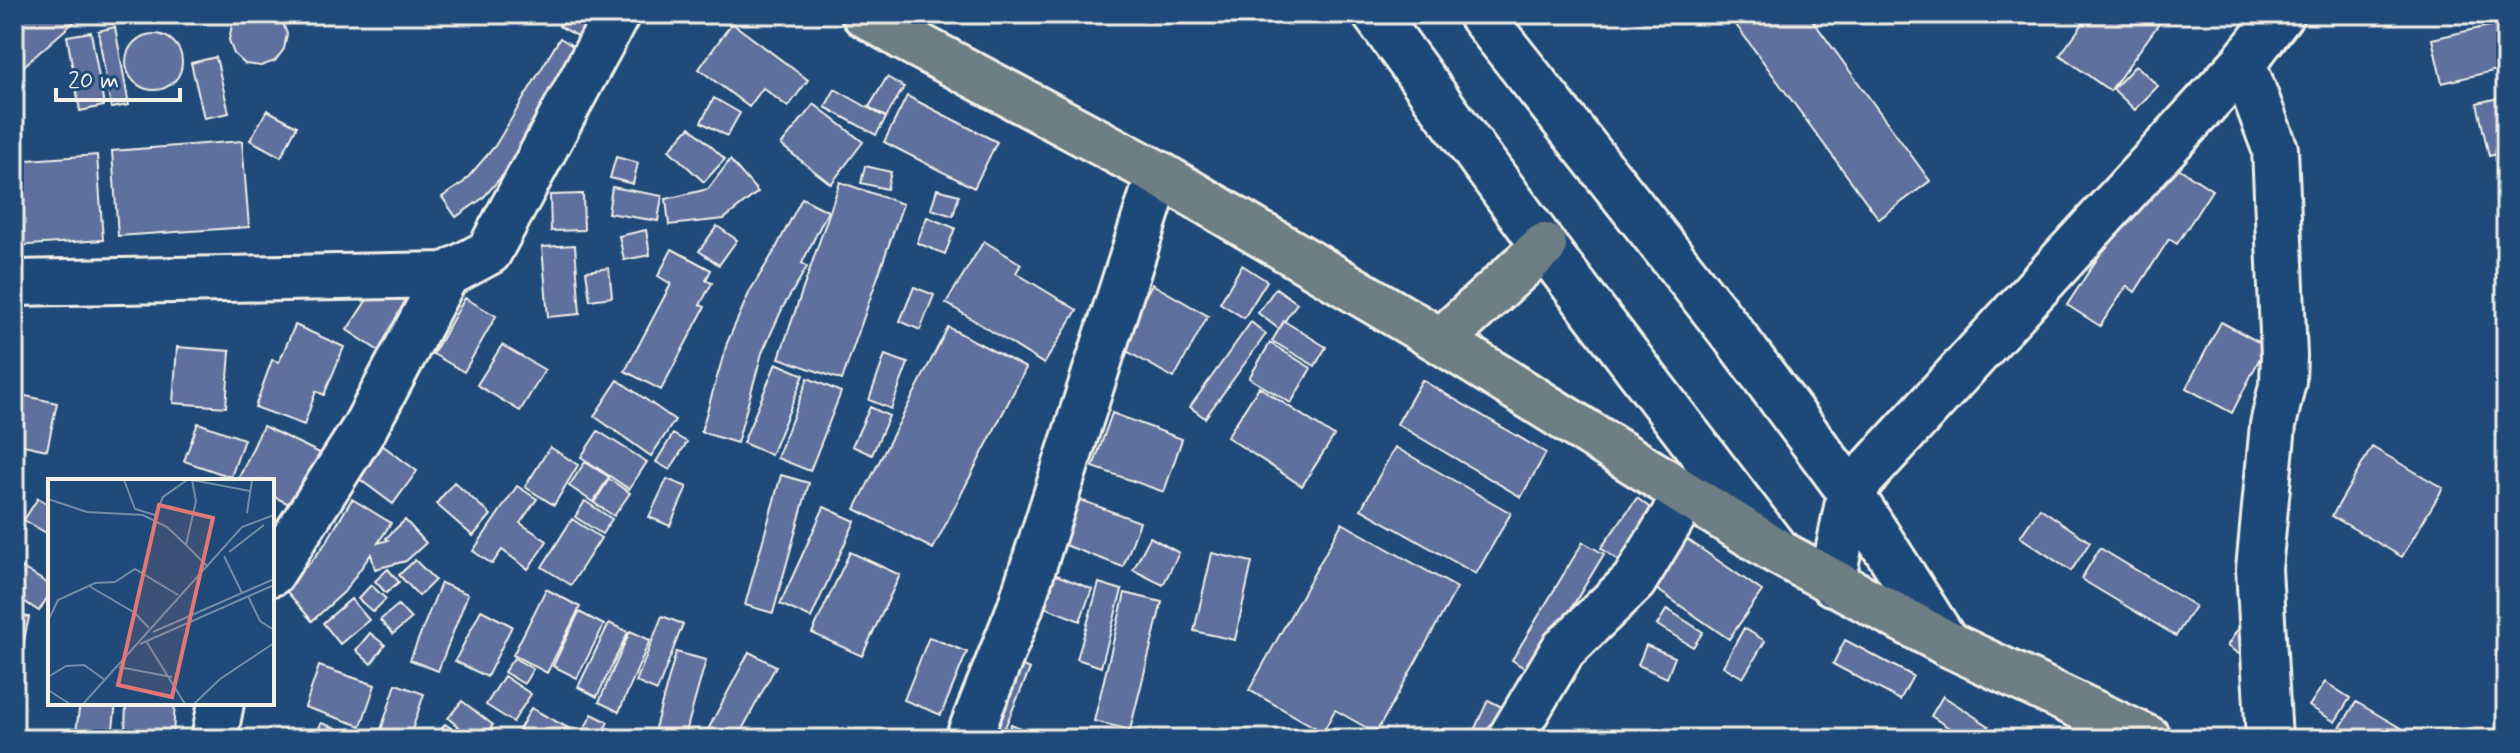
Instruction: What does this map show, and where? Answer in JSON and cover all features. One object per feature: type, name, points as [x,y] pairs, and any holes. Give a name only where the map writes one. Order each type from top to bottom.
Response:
[{"type":"highway","points":[[864,14],[1159,174],[1441,341],[1832,583],[1946,643],[2149,739]]},
{"type":"highway","points":[[1441,341],[1544,246]]},
{"type":"street","points":[[14,283],[446,275],[489,252],[617,14]]},
{"type":"street","points":[[1375,14],[1544,246],[1778,552]]},
{"type":"street","points":[[1480,14],[1735,337],[1850,492],[1946,643]]},
{"type":"street","points":[[1832,583],[1850,492],[2243,63],[2281,14]]},
{"type":"street","points":[[2243,63],[2275,149],[2284,356],[2283,381],[2273,425],[2259,569],[2269,739]]},
{"type":"street","points":[[968,739],[1020,608],[1159,174]]},
{"type":"street","points":[[274,570],[364,429],[446,275]]},
{"type":"street","points":[[1510,739],[1563,650],[1634,581],[1686,495]]},
{"type":"street","points":[[214,739],[221,705]]},
{"type":"building","points":[[28,14],[69,14],[75,21],[17,72],[14,68],[14,26]]},
{"type":"building","points":[[240,14],[274,14],[282,20],[287,34],[284,49],[275,61],[261,66],[245,64],[234,54],[229,40],[232,25]]},
{"type":"building","points":[[565,14],[599,14],[585,40],[559,26]]},
{"type":"building","points":[[1728,14],[1808,14],[1930,181],[1879,219]]},
{"type":"building","points":[[2090,14],[2166,14],[2110,91],[2060,55]]},
{"type":"building","points":[[2506,22],[2506,68],[2442,83],[2432,39]]},
{"type":"building","points":[[732,23],[808,80],[788,107],[763,88],[749,107],[699,69]]},
{"type":"building","points":[[115,27],[129,105],[111,108],[98,31]]},
{"type":"building","points":[[91,32],[104,106],[80,111],[67,36]]},
{"type":"building","points":[[154,34],[174,42],[182,62],[174,82],[154,90],[134,82],[126,62],[134,42]]},
{"type":"building","points":[[560,38],[581,51],[516,160],[483,198],[456,217],[442,197],[464,182],[495,146]]},
{"type":"building","points":[[216,57],[229,113],[204,118],[191,63]]},
{"type":"building","points":[[2136,65],[2158,86],[2135,110],[2113,89]]},
{"type":"building","points":[[887,77],[904,87],[886,117],[869,107]]},
{"type":"building","points":[[835,89],[886,118],[876,135],[825,107]]},
{"type":"building","points":[[907,96],[997,142],[974,188],[884,142]]},
{"type":"building","points":[[2506,96],[2506,152],[2489,156],[2477,103]]},
{"type":"building","points":[[714,98],[740,113],[727,136],[701,122]]},
{"type":"building","points":[[814,104],[863,142],[831,184],[781,145]]},
{"type":"building","points":[[267,110],[297,126],[281,157],[250,140]]},
{"type":"building","points":[[690,127],[725,159],[704,182],[669,150]]},
{"type":"building","points":[[242,141],[249,227],[118,236],[112,151]]},
{"type":"building","points":[[97,155],[103,240],[14,246],[14,161]]},
{"type":"building","points":[[616,157],[638,163],[633,184],[610,178]]},
{"type":"building","points":[[2163,158],[2212,190],[2177,244],[2169,239],[2135,292],[2127,286],[2100,326],[2067,305]]},
{"type":"building","points":[[730,160],[758,192],[724,219],[669,225],[666,199],[708,189]]},
{"type":"building","points":[[865,166],[891,172],[887,189],[861,183]]},
{"type":"building","points":[[840,182],[903,204],[842,380],[779,358]]},
{"type":"building","points":[[612,187],[662,196],[658,221],[608,213]]},
{"type":"building","points":[[937,189],[959,195],[953,216],[931,209]]},
{"type":"building","points":[[583,194],[584,230],[551,231],[550,195]]},
{"type":"building","points":[[802,198],[828,211],[802,263],[807,267],[783,307],[762,353],[737,443],[701,432],[727,343],[750,291]]},
{"type":"building","points":[[927,217],[955,228],[945,254],[917,243]]},
{"type":"building","points":[[717,226],[737,240],[719,265],[699,251]]},
{"type":"building","points":[[646,230],[650,255],[624,260],[619,236]]},
{"type":"building","points":[[984,241],[1021,264],[1016,273],[1077,310],[1044,364],[946,303]]},
{"type":"building","points":[[575,245],[580,314],[548,317],[542,247]]},
{"type":"building","points":[[672,249],[711,270],[706,280],[712,283],[700,305],[705,307],[661,390],[625,371],[671,284],[658,276]]},
{"type":"building","points":[[1242,265],[1267,281],[1244,318],[1220,303]]},
{"type":"building","points":[[609,268],[612,297],[590,300],[586,271]]},
{"type":"building","points":[[378,283],[416,308],[385,355],[347,330]]},
{"type":"building","points":[[1152,284],[1208,316],[1174,378],[1118,346]]},
{"type":"building","points":[[914,287],[934,295],[920,330],[900,321]]},
{"type":"building","points":[[1276,288],[1297,303],[1279,329],[1258,313]]},
{"type":"building","points":[[465,298],[496,316],[464,372],[433,354]]},
{"type":"building","points":[[1284,321],[1326,347],[1315,366],[1272,341]]},
{"type":"building","points":[[1251,322],[1266,334],[1205,418],[1190,407]]},
{"type":"building","points":[[2221,322],[2266,346],[2232,413],[2186,388]]},
{"type":"building","points":[[295,325],[344,347],[324,395],[316,391],[304,425],[255,407],[272,360],[279,362]]},
{"type":"building","points":[[948,327],[1026,368],[933,549],[855,509]]},
{"type":"building","points":[[1270,343],[1311,368],[1291,403],[1249,378]]},
{"type":"building","points":[[502,345],[545,370],[520,411],[477,385]]},
{"type":"building","points":[[177,347],[230,351],[226,407],[173,403]]},
{"type":"building","points":[[885,355],[908,363],[891,409],[869,400]]},
{"type":"building","points":[[776,363],[804,375],[771,455],[743,443]]},
{"type":"building","points":[[808,378],[841,392],[810,471],[777,458]]},
{"type":"building","points":[[618,380],[675,420],[651,456],[594,416]]},
{"type":"building","points":[[1422,380],[1546,453],[1521,497],[1397,424]]},
{"type":"building","points":[[1259,387],[1334,436],[1302,486],[1227,437]]},
{"type":"building","points":[[17,394],[57,403],[47,450],[14,443]]},
{"type":"building","points":[[870,407],[889,416],[872,455],[852,446]]},
{"type":"building","points":[[1112,413],[1182,439],[1164,492],[1093,467]]},
{"type":"building","points":[[198,423],[244,439],[231,477],[184,461]]},
{"type":"building","points":[[263,426],[324,455],[298,508],[274,497],[274,479],[238,479]]},
{"type":"building","points":[[598,431],[647,462],[629,489],[581,457]]},
{"type":"building","points":[[673,434],[687,442],[670,470],[656,462]]},
{"type":"building","points":[[382,445],[417,471],[393,504],[358,478]]},
{"type":"building","points":[[550,447],[578,465],[554,505],[525,487]]},
{"type":"building","points":[[1395,447],[1511,513],[1476,574],[1361,509]]},
{"type":"building","points":[[2372,447],[2443,488],[2402,557],[2332,516]]},
{"type":"building","points":[[585,462],[609,477],[593,502],[569,486]]},
{"type":"building","points":[[781,475],[809,483],[773,613],[745,605]]},
{"type":"building","points":[[609,479],[630,493],[614,516],[594,503]]},
{"type":"building","points":[[667,479],[687,487],[670,526],[649,517]]},
{"type":"building","points":[[454,482],[491,515],[473,536],[436,504]]},
{"type":"building","points":[[517,486],[537,499],[520,523],[547,541],[528,569],[502,550],[492,564],[473,551]]},
{"type":"building","points":[[38,498],[48,504],[48,534],[24,520]]},
{"type":"building","points":[[1637,498],[1665,519],[1630,569],[1601,548]]},
{"type":"building","points":[[352,499],[391,523],[378,543],[388,540],[386,538],[405,520],[426,543],[406,561],[375,569],[371,554],[344,592],[312,621],[283,587],[311,562]]},
{"type":"building","points":[[1078,499],[1140,522],[1123,567],[1062,544]]},
{"type":"building","points":[[585,501],[612,519],[602,534],[575,517]]},
{"type":"building","points":[[824,507],[855,521],[811,618],[780,604]]},
{"type":"building","points":[[2040,508],[2090,542],[2071,571],[2020,537]]},
{"type":"building","points":[[572,519],[601,538],[571,585],[542,567]]},
{"type":"building","points":[[1342,523],[1457,588],[1376,733],[1335,710],[1323,732],[1249,690]]},
{"type":"building","points":[[1681,535],[1762,591],[1729,639],[1649,584]]},
{"type":"building","points":[[1150,537],[1179,553],[1163,585],[1133,570]]},
{"type":"building","points":[[1583,542],[1604,554],[1532,673],[1512,660]]},
{"type":"building","points":[[2100,548],[2195,606],[2176,636],[2081,579]]},
{"type":"building","points":[[850,552],[900,575],[862,656],[812,633]]},
{"type":"building","points":[[1212,553],[1252,562],[1235,640],[1194,631]]},
{"type":"building","points":[[415,560],[435,580],[419,596],[399,575]]},
{"type":"building","points":[[18,565],[48,584],[48,596],[39,611],[14,595],[14,572]]},
{"type":"building","points":[[388,569],[399,582],[386,593],[375,581]]},
{"type":"building","points":[[1049,572],[1092,589],[1080,621],[1037,604]]},
{"type":"building","points":[[441,583],[468,594],[438,671],[410,660]]},
{"type":"building","points":[[1099,583],[1122,590],[1101,667],[1077,659]]},
{"type":"building","points":[[371,585],[386,599],[373,612],[358,599]]},
{"type":"building","points":[[546,589],[580,607],[547,673],[513,655]]},
{"type":"building","points":[[1125,593],[1162,602],[1130,730],[1094,721]]},
{"type":"building","points":[[351,599],[369,620],[340,644],[323,623]]},
{"type":"building","points":[[398,605],[411,619],[393,634],[380,620]]},
{"type":"building","points":[[1667,609],[1703,632],[1693,647],[1657,625]]},
{"type":"building","points":[[481,610],[512,626],[487,677],[455,661]]},
{"type":"building","points":[[579,612],[604,625],[577,678],[553,666]]},
{"type":"building","points":[[14,614],[29,617],[17,672],[14,671]]},
{"type":"building","points":[[662,616],[683,624],[657,691],[636,682]]},
{"type":"building","points":[[609,623],[628,632],[597,697],[578,687]]},
{"type":"building","points":[[2240,626],[2261,640],[2248,660],[2227,646]]},
{"type":"building","points":[[1744,628],[1765,641],[1743,678],[1723,666]]},
{"type":"building","points":[[630,631],[650,640],[619,712],[599,702]]},
{"type":"building","points":[[370,633],[385,645],[371,664],[356,650]]},
{"type":"building","points":[[929,637],[967,652],[941,715],[904,700]]},
{"type":"building","points":[[1845,640],[1913,676],[1900,700],[1833,664]]},
{"type":"building","points":[[1646,645],[1675,657],[1667,678],[1638,665]]},
{"type":"building","points":[[676,652],[706,660],[684,739],[652,739]]},
{"type":"building","points":[[749,652],[776,666],[737,739],[703,739]]},
{"type":"building","points":[[514,658],[533,669],[524,684],[504,672]]},
{"type":"building","points":[[1008,660],[1030,669],[1000,739],[974,739]]},
{"type":"building","points":[[319,666],[375,685],[361,726],[305,707]]},
{"type":"building","points":[[504,676],[531,694],[513,722],[486,705]]},
{"type":"building","points":[[2325,682],[2350,698],[2335,722],[2309,706]]},
{"type":"building","points":[[396,684],[424,694],[409,739],[396,739],[380,733]]},
{"type":"building","points":[[1943,696],[1989,726],[1980,739],[1966,739],[1931,716]]},
{"type":"building","points":[[1488,700],[1512,712],[1498,739],[1470,739]]},
{"type":"building","points":[[462,701],[493,725],[481,739],[473,739],[448,718]]},
{"type":"building","points":[[2356,702],[2406,731],[2401,739],[2359,739],[2340,728]]},
{"type":"building","points":[[80,705],[116,705],[112,736],[76,731]]},
{"type":"building","points":[[126,705],[175,705],[173,735],[125,732]]},
{"type":"building","points":[[531,708],[570,729],[565,739],[514,739]]},
{"type":"building","points":[[592,714],[608,722],[599,739],[579,739]]},
{"type":"building","points":[[321,723],[366,739],[315,739]]},
{"type":"building","points":[[445,724],[467,739],[435,739]]},
{"type":"building","points":[[1011,724],[1047,739],[1005,739]]},
{"type":"building","points":[[608,728],[633,739],[603,739]]}]
